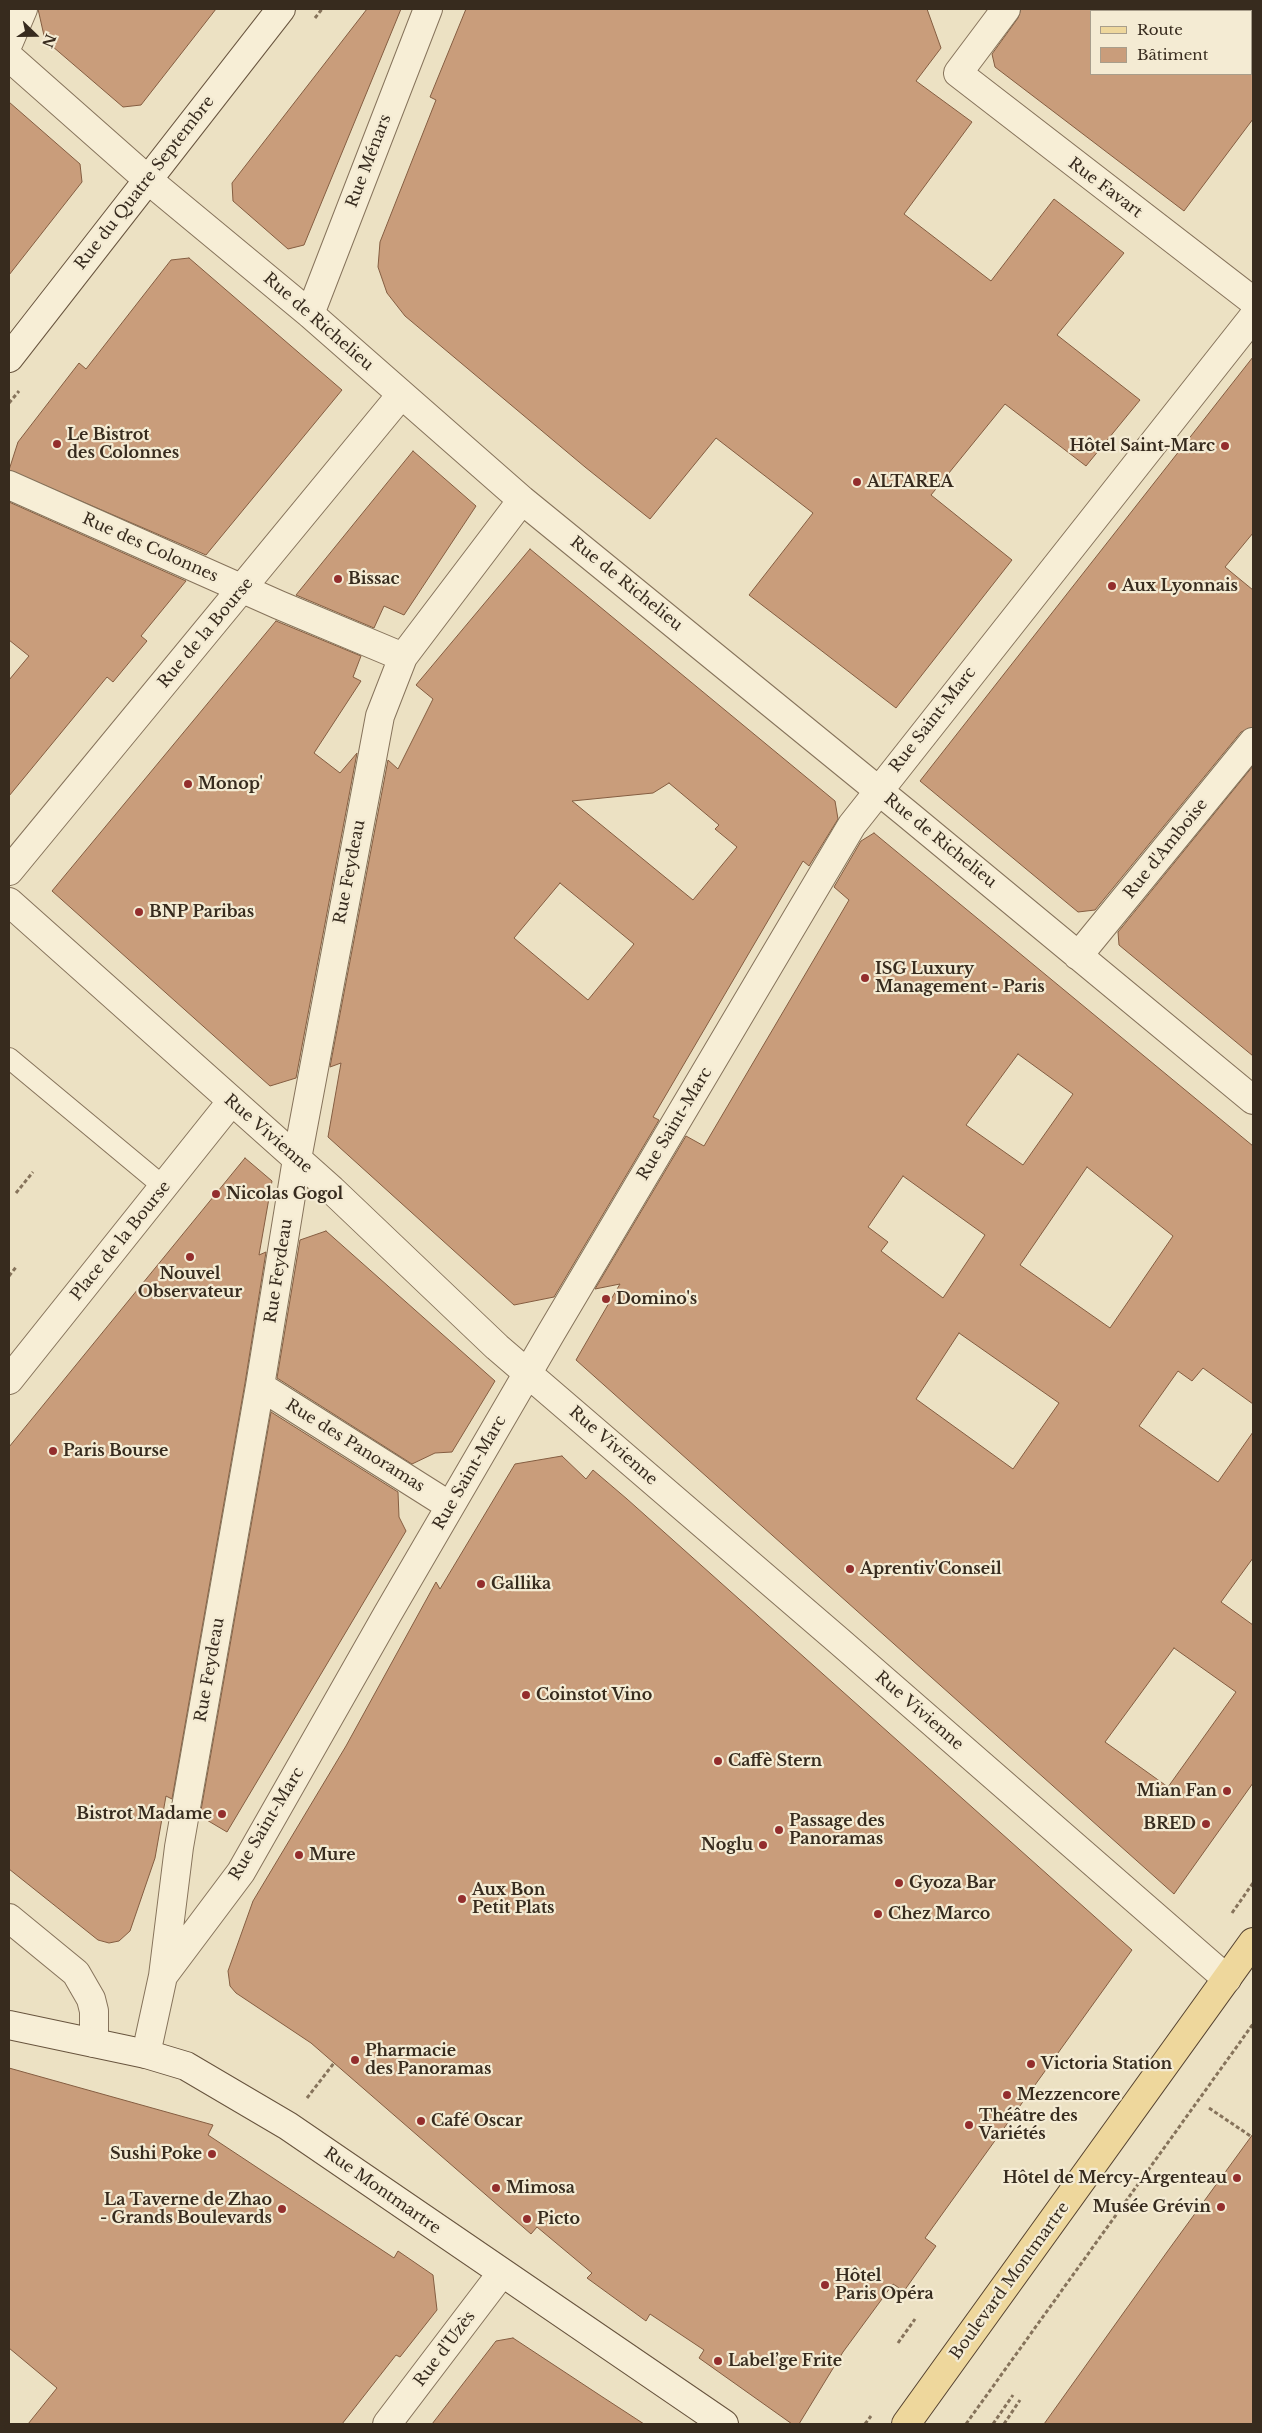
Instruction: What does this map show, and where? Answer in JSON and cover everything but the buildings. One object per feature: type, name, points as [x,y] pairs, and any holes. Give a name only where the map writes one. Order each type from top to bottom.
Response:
[{"type":"main road","name":"Boulevard Montmartre","points":[[906,2424],[1253,1942]]},
{"type":"street","points":[[9,42],[23,9]]},
{"type":"street","name":"Rue du Quatre Septembre","points":[[9,358],[281,9]]},
{"type":"street","name":"Rue Ménars","points":[[310,314],[428,9]]},
{"type":"street","name":"Rue Favart","points":[[1006,9],[958,73],[1253,301]]},
{"type":"street","name":"Rue de Richelieu","points":[[9,57],[147,179],[310,314],[522,500],[878,790],[1253,1100]]},
{"type":"street","name":"Rue Saint-Marc","points":[[163,1976],[241,1872],[450,1506],[852,825],[1253,317]]},
{"type":"street","name":"Rue de la Bourse","points":[[9,871],[401,395]]},
{"type":"street","name":"Rue des Colonnes","points":[[9,485],[242,589],[403,657]]},
{"type":"street","name":"Rue Feydeau","points":[[146,2054],[163,1976],[180,1847],[260,1386],[297,1159],[380,716],[403,657],[522,500]]},
{"type":"street","name":"Rue d'Amboise","points":[[1078,956],[1253,742]]},
{"type":"street","name":"Rue Vivienne","points":[[9,902],[231,1102],[332,1190],[497,1347],[839,1641],[1226,1979]]},
{"type":"street","name":"Place de la Bourse","points":[[9,1380],[231,1102]]},
{"type":"street","name":"Rue des Panoramas","points":[[260,1386],[450,1506]]},
{"type":"street","points":[[9,1918],[76,1973],[93,2005],[94,2043]]},
{"type":"street","name":"Rue Montmartre","points":[[9,2025],[146,2054],[186,2066],[288,2126],[501,2274],[724,2424]]},
{"type":"street","name":"Rue d'Uzès","points":[[387,2424],[501,2274]]},
{"type":"lane","points":[[9,1058],[164,1187]]},
{"type":"path","points":[[16,1193],[33,1172]]},
{"type":"path","points":[[9,1276],[17,1266]]},
{"type":"path","points":[[966,2424],[1253,2024]]},
{"type":"path","points":[[303,2103],[334,2063]]},
{"type":"path","points":[[1208,2108],[1252,2136]]},
{"type":"path","points":[[898,2343],[914,2318]]},
{"type":"path","points":[[993,2424],[1013,2395]]},
{"type":"path","points":[[1004,2424],[1020,2400]]},
{"type":"place","name":"Le Bistrot des Colonnes","points":[[57,444]]},
{"type":"place","name":"Hôtel Saint-Marc","points":[[1225,446]]},
{"type":"place","name":"ALTAREA","points":[[857,482]]},
{"type":"place","name":"Bissac","points":[[338,579]]},
{"type":"place","name":"Aux Lyonnais","points":[[1112,586]]},
{"type":"place","name":"Monop'","points":[[188,784]]},
{"type":"place","name":"BNP Paribas","points":[[139,912]]},
{"type":"place","name":"ISG Luxury Management - Paris","points":[[865,978]]},
{"type":"place","name":"Nicolas Gogol","points":[[216,1194]]},
{"type":"place","name":"Nouvel Observateur","points":[[190,1257]]},
{"type":"place","name":"Domino's","points":[[606,1299]]},
{"type":"place","name":"Paris Bourse","points":[[53,1451]]},
{"type":"place","name":"Aprentiv'Conseil","points":[[850,1569]]},
{"type":"place","name":"Gallika","points":[[481,1584]]},
{"type":"place","name":"Coinstot Vino","points":[[526,1695]]},
{"type":"place","name":"Caffè Stern","points":[[718,1761]]},
{"type":"place","name":"Mian Fan","points":[[1227,1791]]},
{"type":"place","name":"Bistrot Madame","points":[[222,1814]]},
{"type":"place","name":"BRED","points":[[1206,1824]]},
{"type":"place","name":"Passage des Panoramas","points":[[779,1830]]},
{"type":"place","name":"Noglu","points":[[763,1845]]},
{"type":"place","name":"Mure","points":[[299,1855]]},
{"type":"place","name":"Gyoza Bar","points":[[899,1883]]},
{"type":"place","name":"Aux Bon Petit Plats","points":[[462,1899]]},
{"type":"place","name":"Chez Marco","points":[[878,1914]]},
{"type":"place","name":"Pharmacie des Panoramas","points":[[355,2060]]},
{"type":"place","name":"Victoria Station","points":[[1031,2064]]},
{"type":"place","name":"Mezzencore","points":[[1007,2095]]},
{"type":"place","name":"Café Oscar","points":[[421,2121]]},
{"type":"place","name":"Théâtre des Variétés","points":[[969,2125]]},
{"type":"place","name":"Sushi Poke","points":[[212,2154]]},
{"type":"place","name":"Hôtel de Mercy-Argenteau","points":[[1237,2178]]},
{"type":"place","name":"Mimosa","points":[[496,2188]]},
{"type":"place","name":"Musée Grévin","points":[[1221,2207]]},
{"type":"place","name":"La Taverne de Zhao - Grands Boulevards","points":[[282,2209]]},
{"type":"place","name":"Picto","points":[[527,2219]]},
{"type":"place","name":"Hôtel Paris Opéra","points":[[825,2285]]},
{"type":"place","name":"Label’ge Frite","points":[[718,2361]]}]
